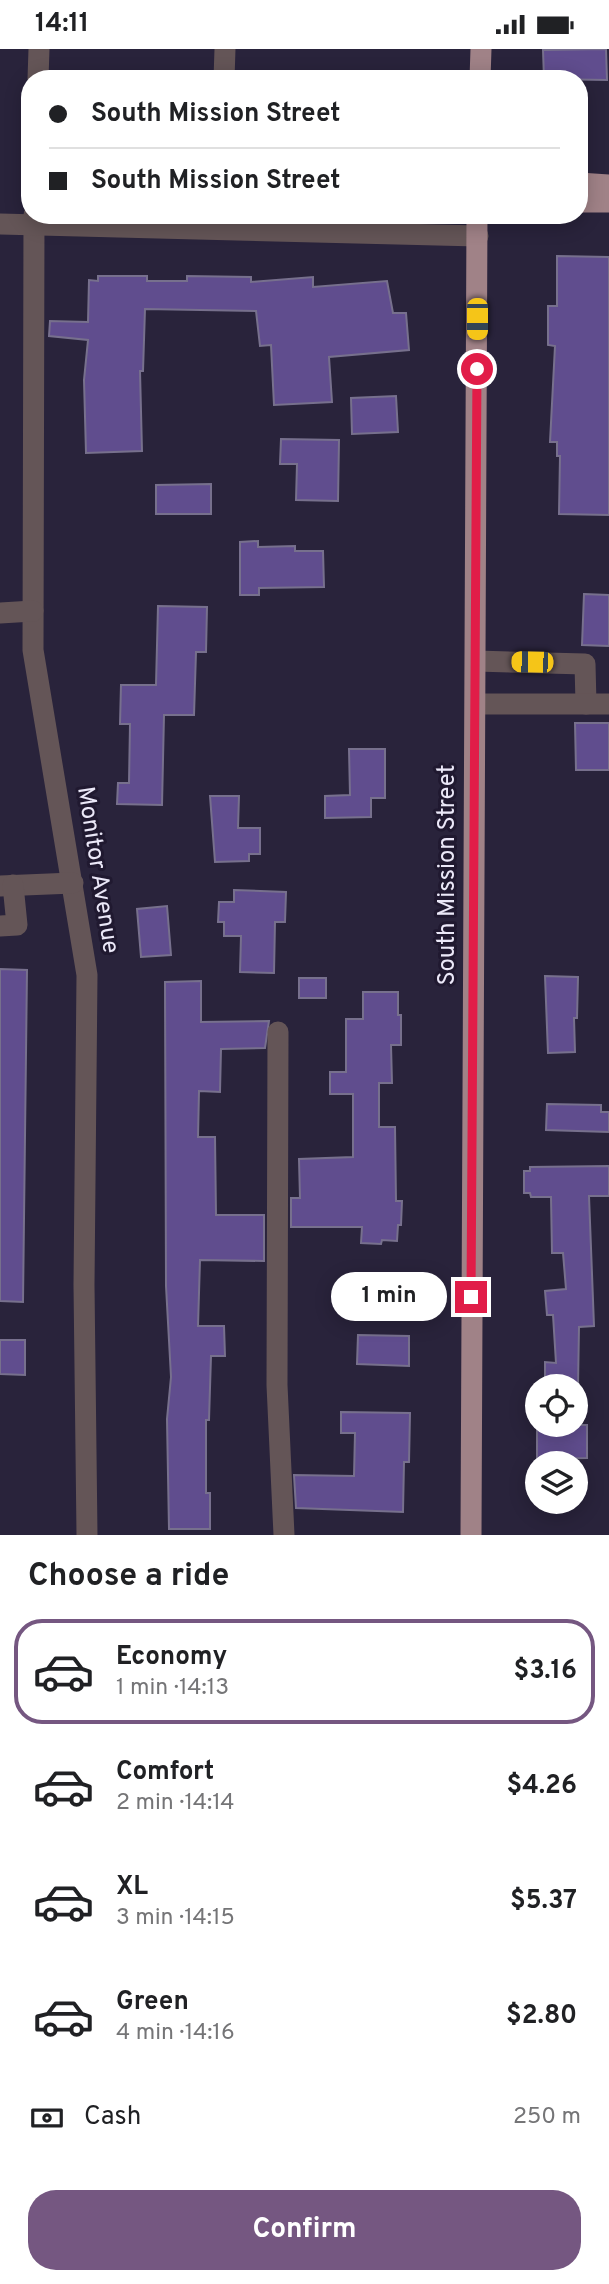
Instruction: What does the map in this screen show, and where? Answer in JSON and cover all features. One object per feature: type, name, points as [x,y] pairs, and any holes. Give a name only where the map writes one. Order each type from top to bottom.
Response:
[{"type":"main road","points":[[480,70],[481,49]]},
{"type":"main road","points":[[588,183],[609,184]]},
{"type":"main road","points":[[588,202],[609,202]]},
{"type":"main road","name":"South Mission Street","points":[[471,1535],[478,226]]},
{"type":"street","points":[[38,70],[39,49]]},
{"type":"street","points":[[224,70],[225,49]]},
{"type":"street","points":[[0,225],[21,222]]},
{"type":"street","name":"Monitor Avenue","points":[[33,224],[33,650],[87,975],[84,1285],[87,1535]]},
{"type":"street","points":[[340,224],[478,226]]},
{"type":"street","points":[[0,613],[33,611]]},
{"type":"street","points":[[476,661],[586,664],[586,704]]},
{"type":"street","points":[[476,704],[609,704]]},
{"type":"street","points":[[0,926],[17,925],[7,885],[73,883]]},
{"type":"street","points":[[278,1032],[277,1385],[284,1535]]},
{"type":"building","points":[[606,49],[607,80],[588,80],[588,70],[544,70],[543,50]]},
{"type":"building","points":[[557,256],[609,257],[609,515],[559,514],[560,456],[557,456],[557,442],[550,442],[555,346],[548,345],[548,306],[557,306]]},
{"type":"building","points":[[98,276],[147,276],[147,281],[187,281],[187,276],[251,277],[251,282],[313,277],[313,287],[387,281],[393,313],[406,313],[409,350],[329,357],[332,402],[274,405],[271,345],[260,346],[256,311],[145,309],[143,371],[140,371],[142,451],[86,453],[84,380],[88,340],[49,336],[50,321],[88,322],[89,280],[98,281]]},
{"type":"building","points":[[396,396],[398,432],[352,434],[351,398]]},
{"type":"building","points":[[281,439],[339,440],[338,501],[296,500],[297,464],[280,464]]},
{"type":"building","points":[[211,484],[211,514],[156,514],[156,485]]},
{"type":"building","points":[[258,541],[258,547],[295,546],[295,551],[323,551],[324,587],[259,588],[259,595],[240,595],[240,542]]},
{"type":"building","points":[[584,594],[609,595],[609,646],[582,645]]},
{"type":"building","points":[[158,606],[207,607],[206,652],[196,652],[194,715],[164,715],[162,805],[117,804],[118,783],[129,783],[130,724],[120,724],[121,685],[156,685]]},
{"type":"building","points":[[575,723],[609,723],[609,770],[576,770]]},
{"type":"building","points":[[349,749],[385,749],[385,798],[371,798],[371,817],[325,818],[325,796],[350,795]]},
{"type":"building","points":[[210,796],[239,796],[238,828],[260,828],[260,854],[249,854],[249,861],[215,862]]},
{"type":"building","points":[[234,890],[286,892],[285,922],[275,922],[274,973],[240,972],[241,936],[224,936],[224,922],[218,922],[219,902],[234,902]]},
{"type":"building","points":[[167,906],[171,955],[141,957],[137,909]]},
{"type":"building","points":[[0,969],[27,970],[23,1302],[0,1301]]},
{"type":"building","points":[[545,976],[578,977],[577,1018],[574,1018],[575,1052],[548,1053]]},
{"type":"building","points":[[299,978],[326,978],[326,998],[299,998]]},
{"type":"building","points":[[201,981],[201,1022],[269,1021],[265,1048],[221,1049],[220,1092],[199,1091],[198,1137],[215,1137],[216,1215],[264,1215],[264,1261],[200,1260],[198,1326],[224,1326],[225,1356],[211,1356],[209,1420],[206,1420],[206,1493],[210,1493],[210,1529],[169,1529],[167,1419],[171,1377],[166,1286],[165,982]]},
{"type":"building","points":[[363,992],[398,992],[398,1015],[401,1015],[401,1045],[391,1045],[392,1083],[379,1083],[379,1127],[395,1127],[396,1201],[402,1201],[401,1225],[398,1225],[397,1241],[382,1240],[381,1244],[361,1243],[362,1227],[291,1227],[291,1198],[300,1198],[299,1159],[353,1157],[353,1094],[330,1094],[330,1072],[346,1072],[346,1019],[363,1019]]},
{"type":"building","points":[[547,1104],[601,1105],[601,1112],[609,1112],[609,1132],[546,1130]]},
{"type":"building","points":[[609,1166],[609,1196],[589,1196],[594,1326],[579,1327],[578,1374],[545,1374],[545,1362],[556,1363],[553,1315],[547,1315],[545,1291],[566,1289],[563,1253],[552,1253],[551,1197],[531,1197],[530,1193],[524,1193],[524,1171],[530,1171],[530,1167]]},
{"type":"building","points":[[358,1335],[409,1336],[409,1366],[357,1364]]},
{"type":"building","points":[[0,1340],[25,1340],[25,1375],[0,1374]]},
{"type":"building","points":[[341,1412],[410,1413],[409,1462],[404,1462],[403,1512],[296,1508],[294,1475],[354,1476],[355,1433],[341,1433]]},
{"type":"building","points":[[537,1437],[587,1437],[587,1451],[537,1451]]},
{"type":"route","points":[[471,1297],[477,369]]}]
